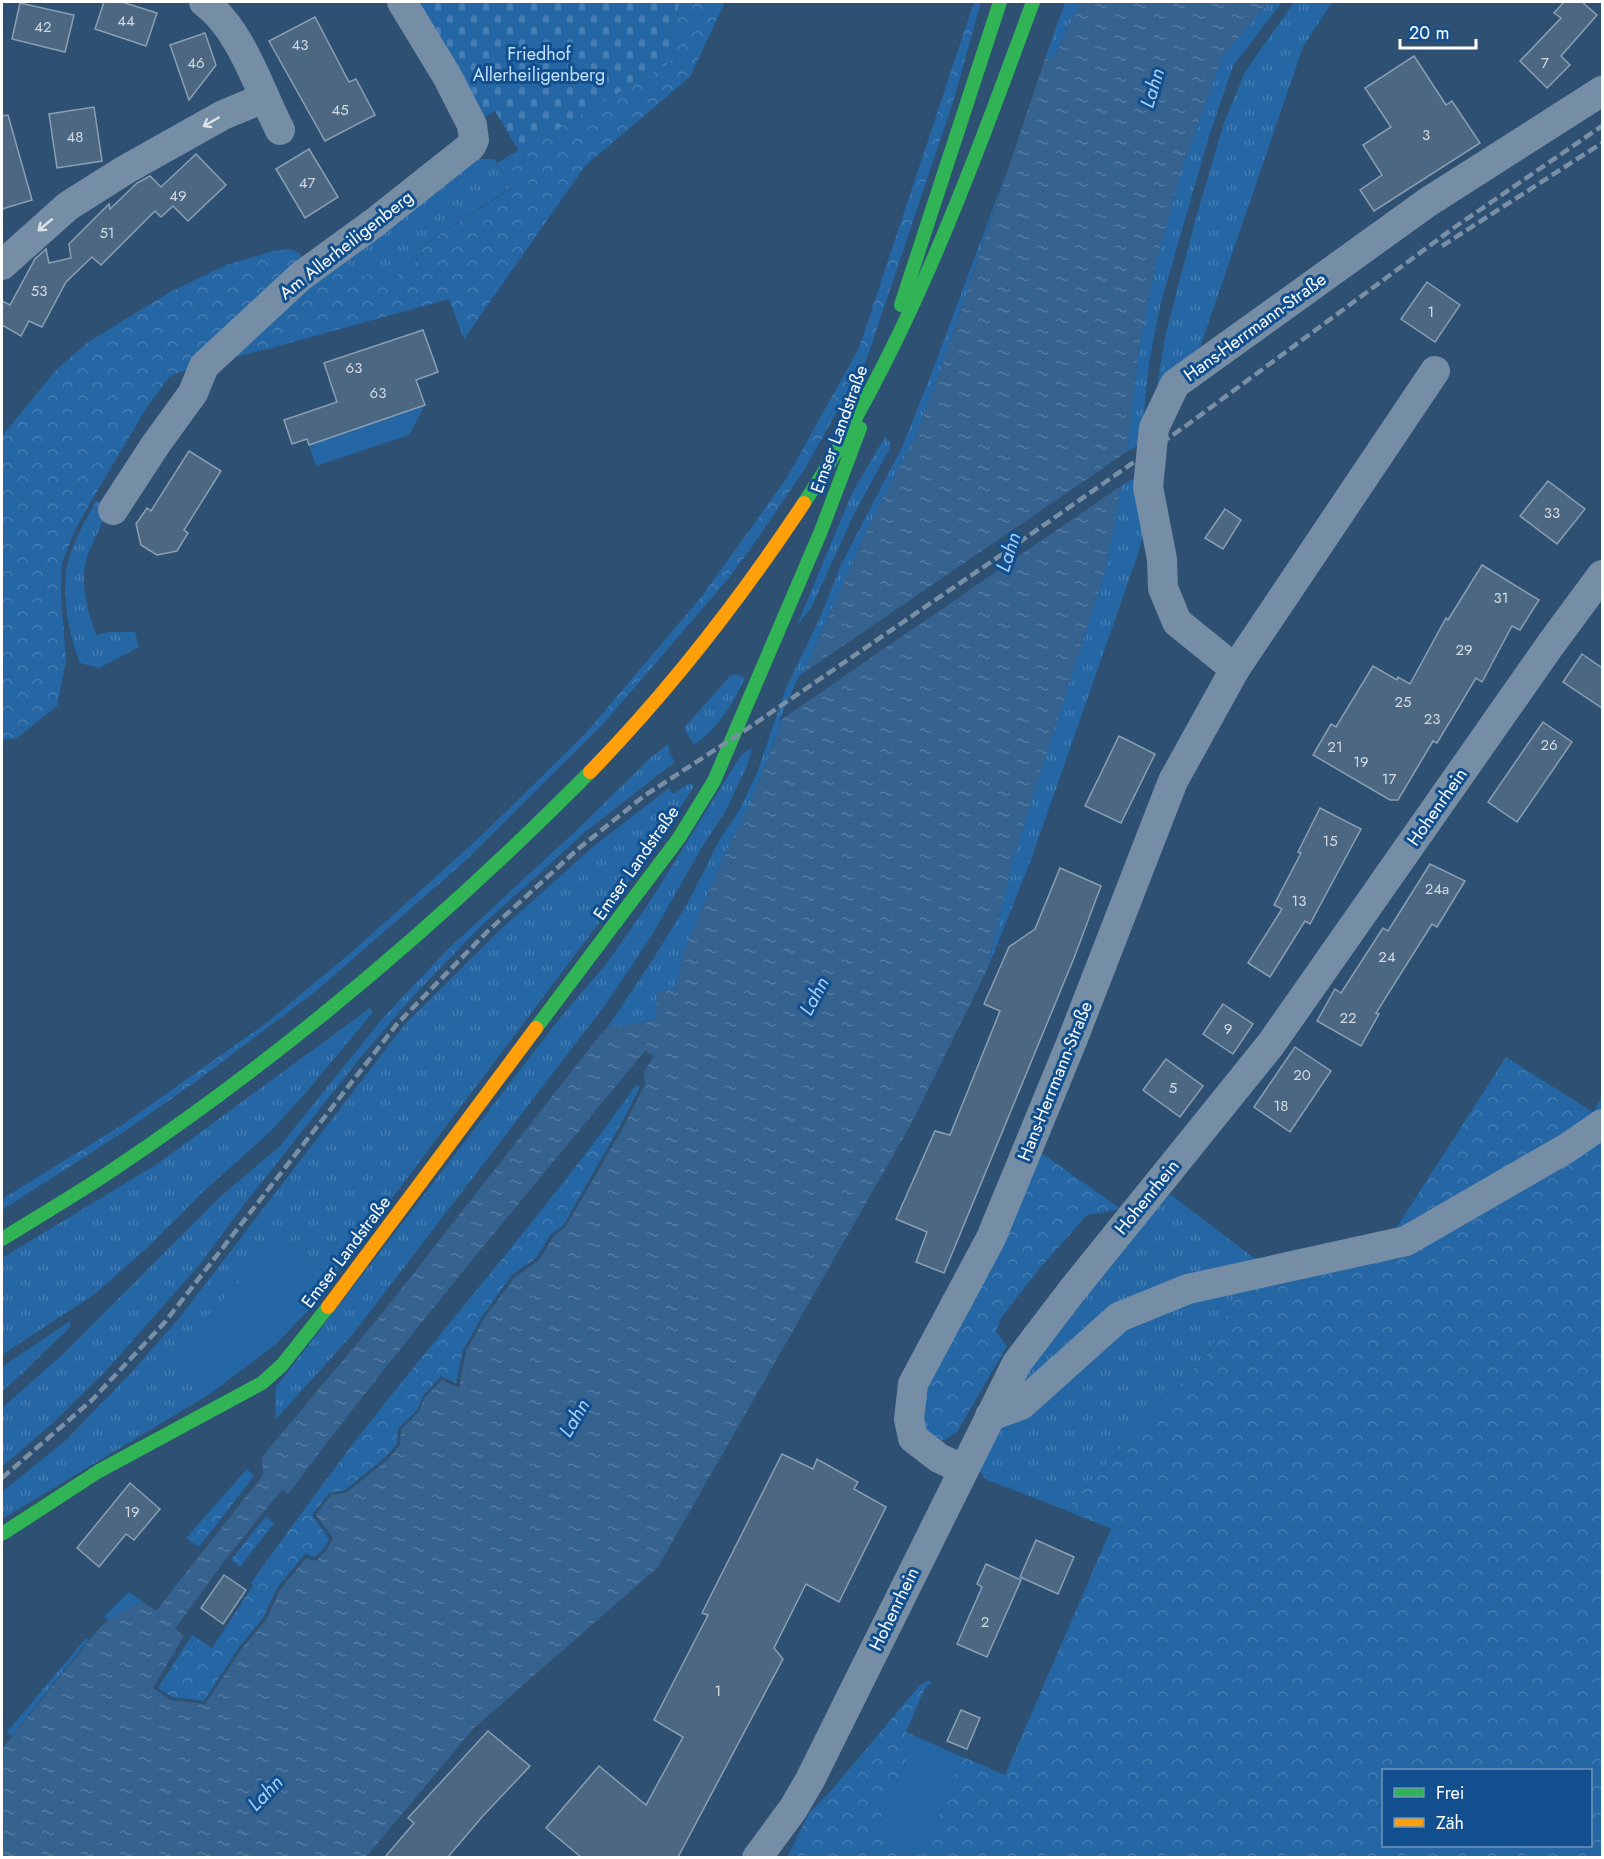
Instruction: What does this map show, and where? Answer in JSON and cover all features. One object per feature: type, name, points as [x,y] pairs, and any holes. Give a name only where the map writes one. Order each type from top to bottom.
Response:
[{"type":"street","points":[[204,2],[221,16],[239,43],[280,130]]},
{"type":"street","name":"Am Allerheiligenberg","points":[[114,510],[156,444],[194,393],[204,366],[301,276],[383,216],[471,146],[474,140],[472,125],[447,76],[402,2]]},
{"type":"street","name":"Emser Landstraße","points":[[2,1534],[99,1470],[262,1383],[282,1365],[386,1230],[679,838],[718,770],[776,639],[855,444],[1000,2]]},
{"type":"street","points":[[2,1239],[111,1171],[205,1105],[331,1008],[486,874],[580,783],[653,704],[745,588],[788,528],[829,466],[866,401],[914,306],[960,199],[1033,2]]},
{"type":"street","name":"Hans-Herrmann-Straße","points":[[1235,669],[1177,622],[1163,588],[1161,559],[1148,488],[1154,428],[1175,384],[1428,202],[1602,91]]},
{"type":"street","points":[[2,265],[31,237],[78,200],[125,170],[223,115],[264,98]]},
{"type":"street","name":"Hans-Herrmann-Straße","points":[[964,1470],[939,1458],[913,1438],[909,1419],[913,1384],[992,1238],[1173,780],[1235,669],[1435,371]]},
{"type":"street","name":"Hohenrhein","points":[[757,1857],[793,1809],[810,1780],[1017,1363],[1071,1292],[1271,1044],[1551,644],[1602,575]]},
{"type":"street","points":[[990,1416],[1021,1405],[1119,1317],[1188,1289],[1406,1240],[1567,1148],[1602,1124]]},
{"type":"green space","name":"Friedhof Allerheiligenberg","points":[[414,2],[679,2],[671,62],[519,151],[495,111],[481,119]]},
{"type":"green space","points":[[679,2],[725,2],[690,77],[585,166],[464,339],[449,299],[198,366],[170,376],[147,407],[92,500],[74,532],[62,564],[61,595],[66,661],[57,706],[17,738],[2,740],[2,436],[56,370],[88,342],[172,291],[229,264],[274,251],[290,249],[299,253],[305,261],[341,255],[358,281],[380,269],[388,283],[418,259],[414,251],[512,188],[497,163],[671,62]]},
{"type":"green space","points":[[974,2],[981,2],[954,99],[866,361],[804,470],[727,580],[604,723],[464,862],[316,991],[198,1080],[128,1129],[2,1210],[2,1199],[122,1125],[265,1024],[354,950],[480,837],[586,733],[702,596],[786,479],[859,348]]},
{"type":"green space","points":[[1065,2],[1080,2],[1055,56],[1045,59]]},
{"type":"green space","points":[[1269,2],[1282,2],[1233,66],[1210,133],[1160,306],[1149,363],[1141,443],[1127,453],[1139,349],[1155,266],[1183,165],[1223,54]]},
{"type":"green space","points":[[1294,2],[1332,2],[1303,47],[1195,362],[1155,399],[1165,337],[1195,221],[1224,123],[1245,72]]},
{"type":"green space","points":[[469,159],[494,159],[512,187],[414,251],[418,259],[388,283],[358,281],[341,255]]},
{"type":"green space","points":[[1008,168],[941,369],[917,433],[867,530],[783,719],[750,804],[726,852],[684,952],[675,989],[656,1020],[607,1028],[690,899],[720,839],[740,809],[757,773],[786,688],[819,620],[841,565],[902,447]]},
{"type":"green space","points":[[425,405],[409,435],[316,466],[309,445]]},
{"type":"green space","points":[[885,437],[890,442],[889,450],[855,512],[811,608],[797,625],[852,493]]},
{"type":"green space","points":[[1138,476],[1145,529],[1139,551],[1032,857],[987,970],[1013,859],[1106,568],[1121,486]]},
{"type":"green space","points":[[96,501],[108,508],[84,569],[84,591],[89,613],[96,635],[110,632],[135,632],[139,647],[99,668],[80,663],[69,627],[65,590],[67,566],[72,549]]},
{"type":"green space","points":[[735,674],[745,678],[735,697],[717,724],[694,745],[684,728],[730,676]]},
{"type":"green space","points":[[669,744],[669,753],[675,762],[585,832],[480,927],[416,993],[360,1058],[246,1202],[201,1263],[103,1374],[53,1423],[2,1467],[2,1408],[64,1353],[221,1196],[279,1147],[383,1018],[447,950],[580,827],[650,758]]},
{"type":"green space","points":[[752,748],[747,766],[725,812],[702,847],[652,935],[606,1004],[353,1334],[275,1420],[276,1387],[560,1018],[606,964],[647,906],[741,755]]},
{"type":"green space","points":[[689,783],[694,786],[682,805],[602,919],[332,1278],[281,1237],[210,1394],[2,1519],[2,1492],[66,1440],[131,1373],[180,1317],[405,1024],[501,929],[594,846],[669,788],[673,794]]},
{"type":"green space","points":[[370,1008],[373,1012],[271,1131],[206,1189],[146,1249],[95,1294],[2,1355],[2,1258],[157,1164]]},
{"type":"green space","points":[[1506,1057],[1593,1112],[1602,1097],[1602,1857],[787,1858],[809,1813],[829,1793],[920,1685],[929,1680],[931,1683],[925,1688],[906,1732],[917,1737],[874,1835],[921,1855],[963,1757],[1005,1775],[1111,1529],[1065,1510],[1209,1352],[1254,1258],[1318,1268],[1382,1250]]},
{"type":"green space","points":[[636,1085],[640,1087],[621,1124],[563,1226],[551,1234],[536,1258],[512,1275],[483,1315],[463,1350],[456,1383],[441,1376],[422,1397],[418,1409],[398,1429],[397,1444],[385,1458],[345,1490],[329,1493],[312,1515],[329,1539],[324,1549],[315,1557],[305,1554],[277,1588],[263,1618],[239,1647],[204,1701],[172,1697],[158,1688],[192,1635],[212,1648],[253,1586],[251,1583],[330,1474],[555,1193]]},
{"type":"green space","points":[[1040,1152],[1121,1209],[1087,1215],[1039,1269],[1001,1318],[996,1332],[1007,1346],[957,1432],[947,1439],[938,1441],[923,1432],[922,1401],[930,1372]]},
{"type":"green space","points":[[1170,1194],[1254,1258],[1209,1352],[1065,1510],[985,1479],[979,1469],[1033,1360],[1114,1257]]},
{"type":"green space","points":[[281,1237],[332,1278],[307,1312],[275,1345],[210,1394],[173,1353]]},
{"type":"green space","points":[[70,1321],[70,1327],[2,1391],[2,1367]]},
{"type":"green space","points":[[247,1469],[254,1476],[199,1547],[186,1538]]},
{"type":"green space","points":[[266,1516],[274,1523],[240,1567],[231,1560]]},
{"type":"green space","points":[[129,1592],[142,1601],[108,1620],[104,1617]]},
{"type":"green space","points":[[86,1638],[88,1640],[12,1736],[7,1732]]},
{"type":"green space","points":[[917,1737],[963,1757],[921,1855],[874,1835]]},
{"type":"water","name":"Lahn","points":[[1080,2],[1269,2],[1223,55],[1183,165],[1155,266],[1139,349],[1127,453],[1106,568],[1013,859],[987,970],[910,1126],[658,1567],[473,1729],[366,1857],[2,1858],[2,1749],[100,1627],[118,1613],[142,1601],[156,1611],[263,1475],[262,1457],[384,1311],[600,1035],[607,1028],[656,1020],[657,992],[675,989],[684,952],[726,852],[750,804],[783,719],[867,530],[917,433],[941,369],[1045,59],[1055,56]],"holes":[[[645,1051],[654,1056],[644,1072],[645,1084],[624,1126],[565,1228],[554,1236],[539,1260],[514,1278],[485,1317],[466,1351],[459,1388],[442,1380],[424,1398],[420,1410],[401,1430],[400,1445],[387,1460],[346,1493],[331,1495],[316,1515],[333,1538],[326,1551],[316,1561],[306,1558],[280,1590],[266,1620],[242,1648],[205,1704],[171,1700],[153,1688],[184,1636],[175,1629],[222,1564],[282,1489],[288,1494],[419,1326]]]},
{"type":"pier","points":[[1131,449],[1125,483],[779,721],[799,676]]},
{"type":"building","points":[[104,2],[122,2],[157,13],[146,46],[95,29]]},
{"type":"building","points":[[1564,2],[1582,2],[1597,15],[1561,56],[1570,65],[1547,88],[1520,61],[1561,18],[1554,13]]},
{"type":"building","points":[[20,3],[74,15],[65,52],[12,39]]},
{"type":"building","points":[[315,17],[349,82],[356,79],[375,115],[325,141],[269,41]]},
{"type":"building","points":[[205,33],[216,65],[189,100],[170,45]]},
{"type":"building","points":[[1414,56],[1446,105],[1452,101],[1480,143],[1374,211],[1360,190],[1382,175],[1363,145],[1391,127],[1365,88]]},
{"type":"building","points":[[94,107],[102,161],[57,168],[49,114]]},
{"type":"building","points":[[8,115],[32,200],[2,209],[2,116]]},
{"type":"building","points":[[309,149],[338,197],[305,218],[276,169]]},
{"type":"building","points":[[196,154],[226,185],[188,221],[173,206],[161,217],[155,211],[101,265],[92,257],[66,282],[42,327],[29,321],[21,336],[2,325],[2,301],[10,305],[35,259],[46,249],[49,263],[71,258],[69,244],[109,204],[110,209],[137,183],[150,176],[161,187]]},
{"type":"building","points":[[1427,282],[1460,305],[1435,342],[1401,319]]},
{"type":"building","points":[[423,330],[438,372],[416,380],[425,405],[309,445],[307,439],[292,444],[284,420],[337,402],[324,363]]},
{"type":"building","points":[[189,451],[221,471],[184,530],[188,533],[177,551],[157,555],[141,545],[136,524],[147,508],[151,511]]},
{"type":"building","points":[[1548,481],[1585,509],[1557,544],[1520,516]]},
{"type":"building","points":[[1225,509],[1241,520],[1223,549],[1205,538]]},
{"type":"building","points":[[1482,565],[1539,600],[1520,630],[1512,626],[1482,682],[1476,678],[1437,743],[1433,741],[1398,800],[1390,800],[1313,755],[1331,724],[1336,727],[1373,666],[1397,680],[1398,677],[1410,684],[1446,618],[1448,620]]},
{"type":"building","points":[[1582,654],[1602,668],[1602,708],[1563,682]]},
{"type":"building","points":[[1543,722],[1572,742],[1517,822],[1488,802]]},
{"type":"building","points":[[1119,736],[1155,754],[1121,823],[1085,806]]},
{"type":"building","points":[[1320,808],[1361,829],[1310,924],[1305,921],[1270,977],[1248,963],[1282,909],[1274,905],[1301,853],[1298,852]]},
{"type":"building","points":[[1430,864],[1465,881],[1437,927],[1432,924],[1376,1013],[1379,1014],[1361,1046],[1317,1021],[1335,989],[1341,993],[1383,928],[1388,931]]},
{"type":"building","points":[[1060,868],[1101,886],[1074,958],[944,1273],[916,1262],[927,1232],[896,1219],[935,1131],[950,1135],[1000,1011],[984,1004],[1009,947],[1035,929]]},
{"type":"building","points":[[1223,1004],[1253,1024],[1233,1054],[1203,1034]]},
{"type":"building","points":[[1295,1047],[1331,1071],[1290,1132],[1254,1107]]},
{"type":"building","points":[[1166,1059],[1203,1086],[1180,1117],[1143,1090]]},
{"type":"building","points":[[782,1454],[813,1469],[817,1459],[858,1482],[854,1489],[886,1507],[839,1602],[806,1584],[774,1648],[783,1659],[678,1857],[581,1857],[546,1828],[599,1766],[646,1805],[683,1737],[654,1720],[708,1615],[702,1613]]},
{"type":"building","points":[[130,1483],[160,1509],[134,1540],[126,1534],[99,1567],[77,1548]]},
{"type":"building","points":[[1036,1540],[1074,1557],[1058,1594],[1020,1577]]},
{"type":"building","points":[[986,1564],[1021,1580],[987,1657],[957,1644],[982,1587],[977,1584]]},
{"type":"building","points":[[224,1575],[246,1590],[223,1624],[201,1608]]},
{"type":"building","points":[[961,1710],[980,1718],[967,1749],[947,1741]]},
{"type":"building","points":[[488,1731],[530,1766],[448,1857],[385,1857],[414,1823],[408,1818]]},
{"type":"railway","points":[[2,1478],[92,1400],[165,1322],[397,1024],[487,932],[578,849],[644,796],[744,731],[1187,425],[1455,227],[1602,126]]},
{"type":"railway","points":[[1442,246],[1602,143]]},
{"type":"traffic: fast","points":[[901,305],[1000,2]]},
{"type":"traffic: fast","points":[[804,503],[841,444],[905,322],[960,196],[1033,2]]},
{"type":"traffic: fast","points":[[536,1028],[679,838],[714,781],[821,531],[860,428]]},
{"type":"traffic: fast","points":[[2,1239],[100,1178],[178,1125],[302,1032],[421,932],[535,827],[590,772]]},
{"type":"traffic: fast","points":[[2,1534],[99,1471],[262,1383],[282,1365],[328,1307]]},
{"type":"traffic: slow","points":[[590,772],[676,676],[730,608],[804,503]]},
{"type":"traffic: slow","points":[[328,1307],[536,1028]]}]
